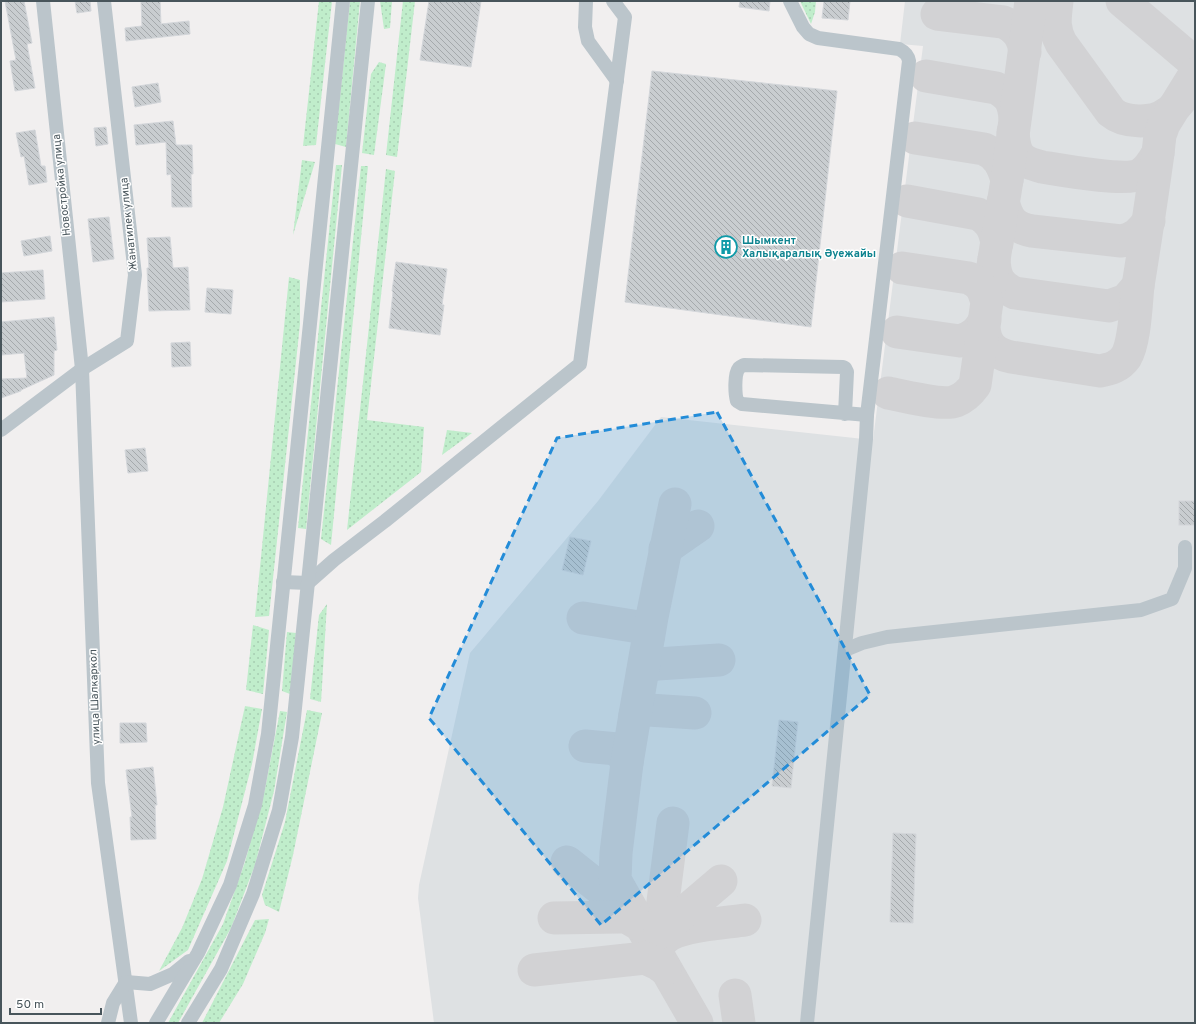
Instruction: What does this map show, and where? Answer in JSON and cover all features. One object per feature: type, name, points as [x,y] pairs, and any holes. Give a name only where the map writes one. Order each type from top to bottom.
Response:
[{"type":"street","name":"Новостройка улица","points":[[43,1],[82,369]]},
{"type":"street","name":"Жанатилек улица","points":[[1,430],[82,369],[127,341],[135,275],[104,1]]},
{"type":"street","points":[[156,1023],[198,953],[230,885],[255,805],[268,734],[343,1]]},
{"type":"street","points":[[188,1023],[221,969],[253,894],[279,810],[292,737],[368,1]]},
{"type":"street","points":[[586,1],[585,26],[588,41],[617,81]]},
{"type":"street","points":[[283,582],[308,583],[334,560],[385,522],[580,364],[625,17],[613,1]]},
{"type":"street","points":[[790,1],[809,34],[818,38],[899,49],[908,56],[909,61],[908,80],[867,415],[807,1023]]},
{"type":"street","points":[[845,414],[847,372],[845,368],[744,365],[740,367],[737,372],[735,394],[737,401],[742,404],[845,414],[867,415]]},
{"type":"street","name":"улица Шалкаркол","points":[[82,369],[98,783],[131,1023]]},
{"type":"street","points":[[845,650],[862,643],[887,636],[1142,610],[1172,599],[1185,568],[1185,547]]},
{"type":"street","points":[[108,1023],[113,1003],[126,982],[150,984],[173,974],[198,953]]},
{"type":"street","points":[[192,1023],[199,1004]]},
{"type":"highlighted area","points":[[717,412],[870,695],[601,925],[429,718],[557,438]]},
{"type":"shaded area","name":"Шымкент Халықаралық Әуежайы","points":[[905,1],[1195,1],[1195,1023],[434,1023],[418,898],[419,885],[470,653],[598,501],[661,417],[873,440],[923,46],[900,44]]},
{"type":"green space","points":[[319,1],[332,1],[316,145],[303,146]]},
{"type":"green space","points":[[350,1],[360,1],[346,147],[335,144]]},
{"type":"green space","points":[[380,1],[392,1],[390,28],[384,29]]},
{"type":"green space","points":[[403,1],[415,1],[397,157],[386,155]]},
{"type":"green space","points":[[800,1],[816,1],[815,12],[811,24]]},
{"type":"green space","points":[[379,62],[386,64],[374,155],[362,153],[371,74]]},
{"type":"green space","points":[[302,160],[315,162],[293,235]]},
{"type":"green space","points":[[336,165],[342,165],[306,529],[298,528]]},
{"type":"green space","points":[[361,166],[368,166],[331,545],[321,539]]},
{"type":"green space","points":[[386,169],[395,171],[367,420],[424,427],[421,472],[347,530]]},
{"type":"green space","points":[[289,277],[300,280],[300,324],[269,616],[255,617]]},
{"type":"green space","points":[[447,430],[472,433],[442,455]]},
{"type":"green space","points":[[327,604],[321,702],[310,699],[319,615]]},
{"type":"green space","points":[[253,625],[269,630],[263,694],[246,690]]},
{"type":"green space","points":[[287,632],[296,633],[290,694],[282,691]]},
{"type":"green space","points":[[245,706],[262,709],[252,764],[227,861],[188,950],[159,971],[182,928],[202,879],[223,807]]},
{"type":"green space","points":[[307,710],[322,713],[293,855],[279,912],[265,905],[262,895],[285,822]]},
{"type":"green space","points":[[280,711],[287,712],[274,791],[255,865],[231,928],[178,1023],[168,1023],[223,924],[245,862],[265,789]]},
{"type":"green space","points":[[269,919],[265,933],[243,984],[219,1023],[202,1023],[255,920]]},
{"type":"building","points":[[5,1],[24,1],[32,43],[27,44],[35,88],[15,91],[10,61],[16,60]]},
{"type":"building","points":[[75,1],[90,1],[91,11],[77,13]]},
{"type":"building","points":[[141,1],[160,1],[161,24],[189,21],[190,34],[126,41],[125,28],[142,26]]},
{"type":"building","points":[[429,1],[481,1],[471,67],[420,60]]},
{"type":"building","points":[[740,1],[770,1],[769,11],[739,7]]},
{"type":"building","points":[[824,1],[850,1],[848,20],[822,18]]},
{"type":"building","name":"Шымкент Халықаралық Әуежайы","points":[[652,71],[837,91],[811,327],[625,302]]},
{"type":"building","points":[[158,83],[161,102],[135,107],[132,87]]},
{"type":"building","points":[[173,121],[176,145],[192,145],[192,207],[172,207],[171,174],[167,175],[166,142],[136,145],[134,125]]},
{"type":"building","points":[[106,127],[108,144],[96,146],[94,128]]},
{"type":"building","points":[[35,130],[41,166],[45,166],[47,182],[29,185],[24,156],[21,157],[16,133]]},
{"type":"building","points":[[109,217],[114,259],[93,262],[88,219]]},
{"type":"building","points":[[50,236],[52,251],[24,256],[21,241]]},
{"type":"building","points":[[170,237],[173,268],[188,267],[190,310],[149,311],[147,238]]},
{"type":"building","points":[[396,262],[447,269],[440,335],[389,328]]},
{"type":"building","points":[[43,270],[45,299],[1,302],[1,273]]},
{"type":"building","points":[[207,288],[233,290],[231,314],[205,312]]},
{"type":"building","points":[[54,317],[57,350],[54,351],[54,375],[21,391],[1,398],[1,379],[27,378],[24,353],[1,355],[1,322]]},
{"type":"building","points":[[190,342],[191,366],[172,367],[171,343]]},
{"type":"building","points":[[145,448],[148,471],[128,473],[125,450]]},
{"type":"building","points":[[1179,501],[1195,501],[1195,525],[1179,525]]},
{"type":"building","points":[[570,537],[591,541],[583,575],[562,570]]},
{"type":"building","points":[[779,720],[798,722],[791,788],[772,786]]},
{"type":"building","points":[[120,723],[146,723],[147,742],[120,743]]},
{"type":"building","points":[[153,767],[157,805],[155,805],[156,839],[131,840],[130,817],[132,817],[126,770]]},
{"type":"building","points":[[893,833],[916,834],[913,923],[890,922]]},
{"type":"taxiway","points":[[987,302],[1007,180],[1031,1]]},
{"type":"taxiway","points":[[1057,1],[1055,18],[1058,38],[1111,112],[1117,116],[1130,120],[1146,121],[1166,114],[1180,101]]},
{"type":"taxiway","points":[[1122,1],[1195,63]]},
{"type":"taxiway","points":[[937,14],[1003,22],[1008,24],[1016,30],[1021,37],[1025,52]]},
{"type":"taxiway","points":[[984,327],[988,343],[995,350],[1011,357],[1100,371],[1114,367],[1126,357],[1133,333],[1138,286],[1160,135],[1164,124],[1195,74]]},
{"type":"taxiway","points":[[926,76],[996,88],[1008,96],[1012,103],[1015,117]]},
{"type":"taxiway","points":[[1013,132],[1015,147],[1023,160],[1042,167],[1078,173],[1122,177],[1134,176],[1141,174],[1146,170],[1151,165],[1158,153]]},
{"type":"taxiway","points":[[915,138],[989,151],[993,154],[1004,170],[1007,180]]},
{"type":"taxiway","points":[[907,201],[978,214],[991,226],[995,233],[997,243]]},
{"type":"taxiway","points":[[1003,202],[1007,214],[1012,222],[1020,227],[1032,231],[1121,241],[1137,234],[1149,221]]},
{"type":"taxiway","points":[[994,259],[995,271],[998,280],[1005,287],[1015,293],[1109,306],[1126,300],[1138,286]]},
{"type":"taxiway","points":[[888,393],[942,402],[956,401],[967,394],[975,385],[987,302],[981,288],[977,283],[969,278],[902,268]]},
{"type":"taxiway","points":[[897,332],[960,341],[975,334],[985,320]]},
{"type":"taxiway","points":[[636,917],[615,880],[616,853],[627,763],[635,715],[652,617],[675,504]]},
{"type":"taxiway","points":[[665,549],[698,526]]},
{"type":"taxiway","points":[[583,618],[639,627],[645,631],[648,638]]},
{"type":"taxiway","points":[[643,671],[649,666],[657,664],[719,660]]},
{"type":"taxiway","points":[[635,715],[640,711],[649,710],[695,713]]},
{"type":"taxiway","points":[[585,746],[617,749],[627,763]]},
{"type":"taxiway","points":[[673,823],[656,952],[664,939],[671,934],[703,925],[745,920]]},
{"type":"taxiway","points":[[567,862],[636,917],[697,1023]]},
{"type":"taxiway","points":[[660,933],[721,881]]},
{"type":"taxiway","points":[[554,918],[626,917],[640,925]]},
{"type":"taxiway","points":[[534,970],[645,958],[665,969]]},
{"type":"taxiway","points":[[735,995],[739,1023]]},
{"type":"place","name":"Шымкент Халықаралық Әуежайы","points":[[726,247]]}]
